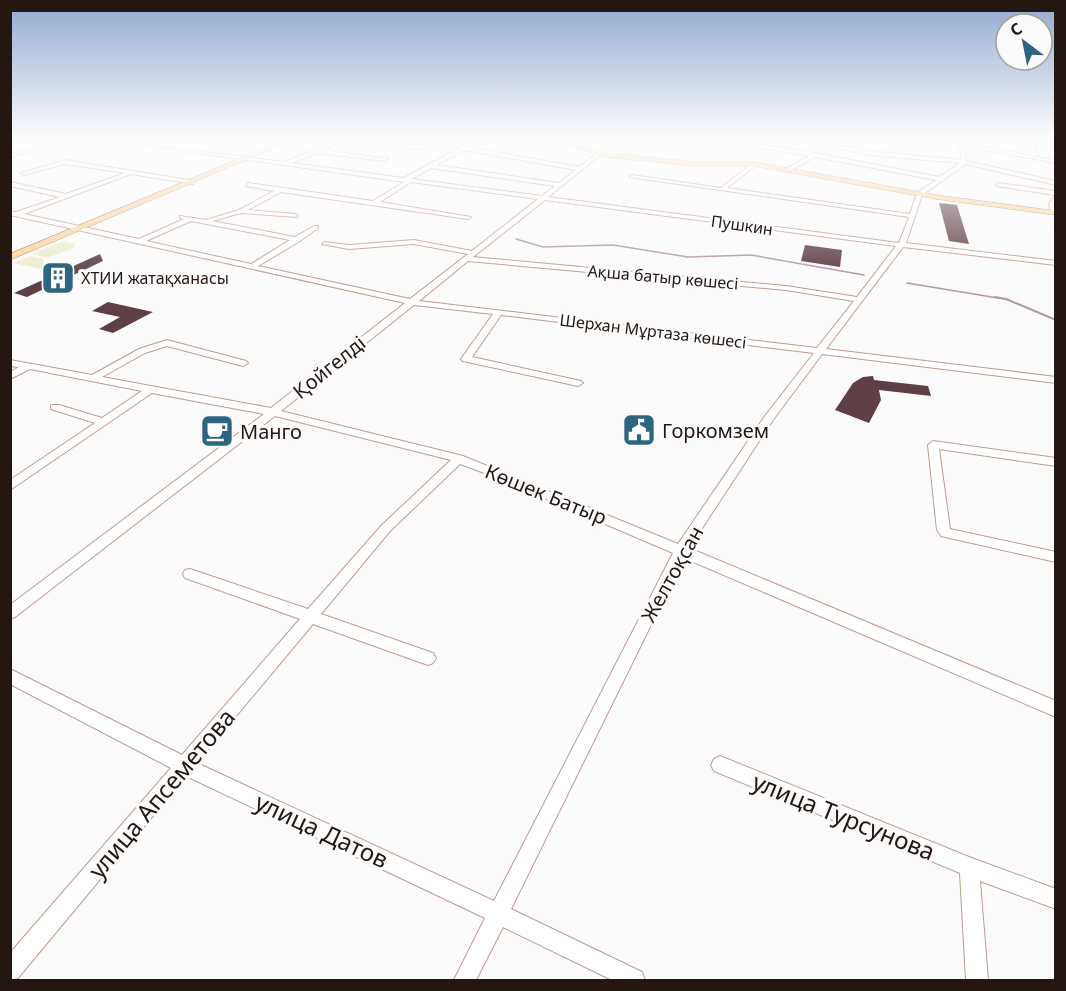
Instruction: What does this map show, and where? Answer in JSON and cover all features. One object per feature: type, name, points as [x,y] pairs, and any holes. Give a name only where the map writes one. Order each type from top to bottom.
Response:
[{"type":"main road","points":[[10,257],[183,186]]},
{"type":"main road","points":[[879,186],[1055,213]]},
{"type":"street","points":[[21,186],[67,196]]},
{"type":"street","points":[[14,214],[94,186]]},
{"type":"street","points":[[256,186],[468,217]]},
{"type":"street","points":[[373,204],[398,186]]},
{"type":"street","name":"Пушкин","points":[[454,186],[1056,264]]},
{"type":"street","name":"Қойгелді","points":[[10,613],[273,412],[557,186]]},
{"type":"street","points":[[709,186],[913,216]]},
{"type":"street","points":[[919,194],[929,186]]},
{"type":"street","points":[[1005,186],[1056,195],[1052,204],[1055,213]]},
{"type":"street","points":[[205,221],[241,211],[280,190]]},
{"type":"street","name":"Желтоқсан","points":[[465,981],[681,550],[769,418],[902,244],[919,194]]},
{"type":"street","points":[[241,211],[295,216]]},
{"type":"street","name":"Шерхан Мұртаза көшесі","points":[[14,214],[411,302],[1056,380]]},
{"type":"street","points":[[182,217],[298,240]]},
{"type":"street","points":[[141,241],[192,218]]},
{"type":"street","points":[[253,266],[316,227]]},
{"type":"street","name":"Ақша батыр көшесі","points":[[325,244],[349,247],[414,242],[469,256],[786,288],[860,300]]},
{"type":"street","points":[[498,313],[466,359],[578,383]]},
{"type":"street","points":[[94,378],[142,351],[167,343],[243,363]]},
{"type":"street","name":"Көшек Батыр","points":[[10,363],[273,412],[459,459],[500,474],[1056,709]]},
{"type":"street","points":[[10,376],[29,366]]},
{"type":"street","points":[[10,486],[151,389]]},
{"type":"street","points":[[55,407],[103,422]]},
{"type":"street","points":[[1056,462],[933,444],[943,530],[946,533],[1056,557]]},
{"type":"street","name":"улица Апсеметова","points":[[10,970],[386,528],[459,459]]},
{"type":"street","points":[[190,574],[428,658]]},
{"type":"street","name":"улица Датов","points":[[10,676],[184,766],[499,914],[634,981]]},
{"type":"street","name":"улица Турсунова","points":[[720,765],[969,867],[1056,899]]},
{"type":"street","points":[[969,867],[977,981]]},
{"type":"green space","points":[[63,241],[75,244],[73,248],[47,258],[33,254]]},
{"type":"green space","points":[[30,256],[44,259],[43,263],[63,264],[46,270],[14,263]]},
{"type":"building","points":[[939,203],[957,205],[969,244],[949,241]]},
{"type":"building","points":[[805,245],[842,250],[840,267],[801,261]]},
{"type":"building","name":"ХТИИ жатақханасы","points":[[100,254],[103,261],[27,297],[14,293]]},
{"type":"building","points":[[108,302],[153,312],[113,333],[99,329],[120,317],[92,311]]},
{"type":"building","points":[[873,376],[874,380],[928,386],[931,396],[879,390],[881,400],[869,423],[835,410],[853,383],[863,377]]},
{"type":"waterway","points":[[516,239],[543,247],[613,245],[688,257],[751,255],[864,275]]},
{"type":"waterway","points":[[907,283],[1004,299]]},
{"type":"waterway","points":[[995,297],[1006,299],[1056,320]]},
{"type":"place","name":"ХТИИ жатақханасы","points":[[58,278]]},
{"type":"place","name":"Горкомзем","points":[[639,430]]},
{"type":"place","name":"Манго","points":[[217,431]]}]
